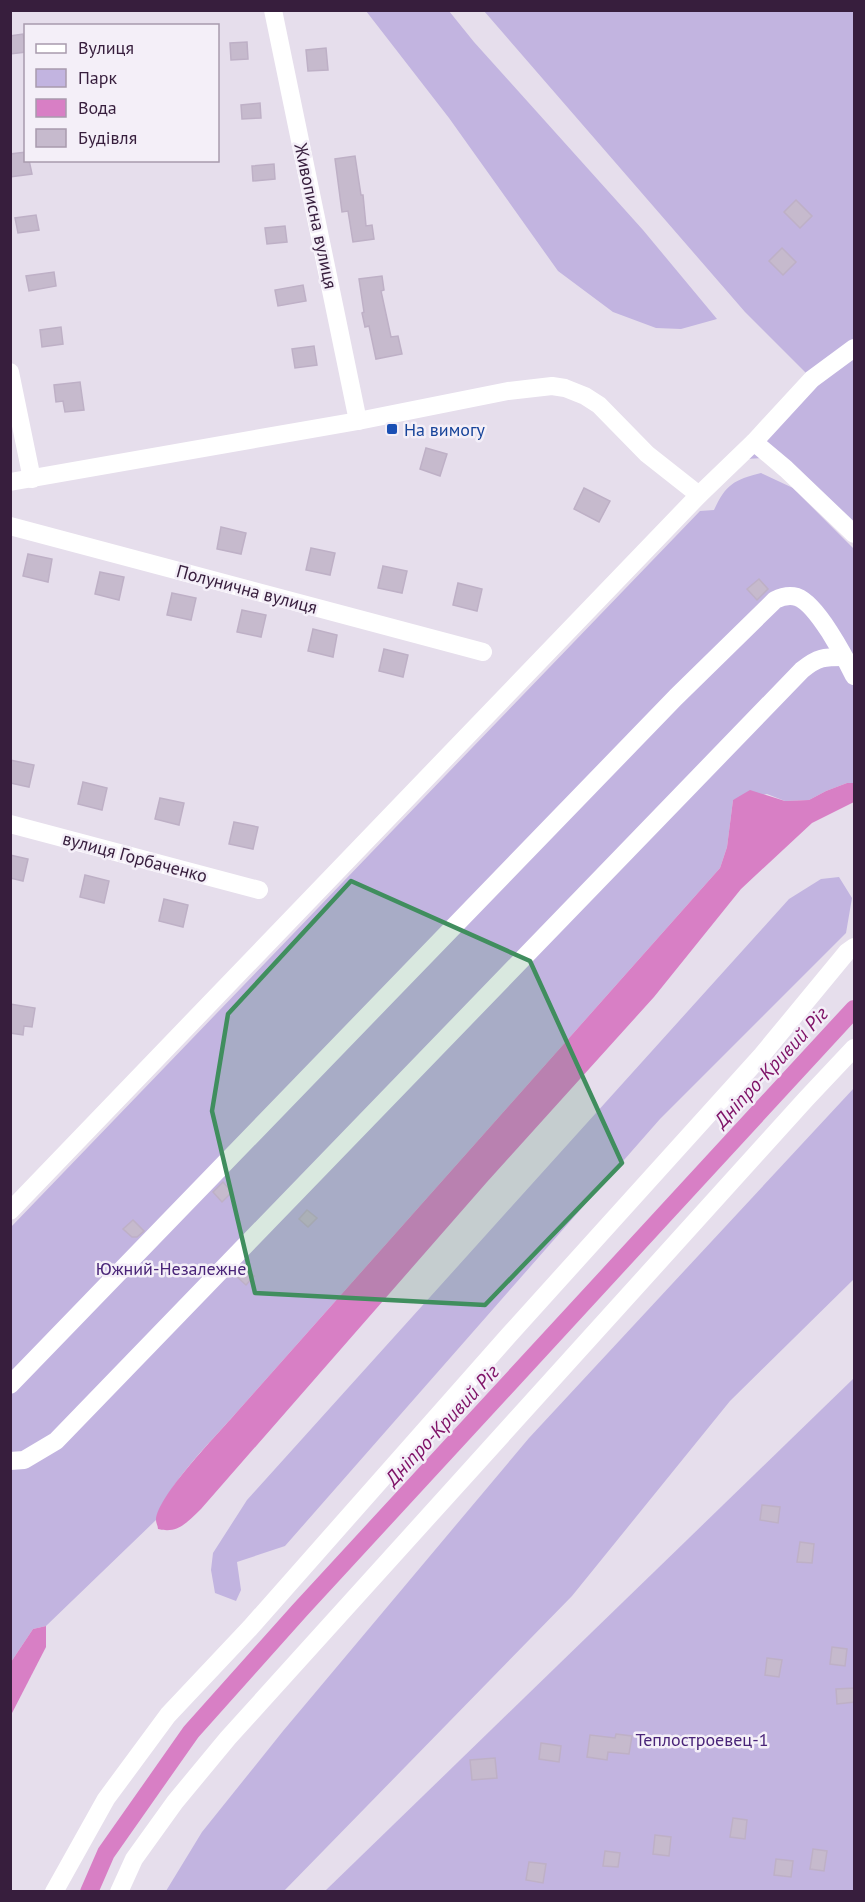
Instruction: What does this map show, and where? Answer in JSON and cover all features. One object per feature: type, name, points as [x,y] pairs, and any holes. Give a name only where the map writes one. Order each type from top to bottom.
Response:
[{"type":"street","name":"Живописна вулиця","points":[[273,10],[358,421]]},
{"type":"street","points":[[10,1211],[699,495],[754,442],[812,379],[855,348]]},
{"type":"street","points":[[10,372],[32,479]]},
{"type":"street","points":[[10,482],[358,421],[539,386],[565,388],[599,405],[646,454],[699,495]]},
{"type":"street","points":[[754,442],[853,530]]},
{"type":"street","name":"Полунична вулиця","points":[[10,526],[483,652]]},
{"type":"street","points":[[10,1385],[668,705],[775,600],[781,597],[797,597],[807,603],[820,619],[855,676]]},
{"type":"street","points":[[10,1461],[24,1460],[56,1441],[802,670],[824,657],[844,657]]},
{"type":"street","name":"вулиця Горбаченко","points":[[10,824],[259,890]]},
{"type":"street","points":[[54,1892],[106,1799],[168,1716],[258,1619],[509,1335],[762,1055],[847,952],[855,948]]},
{"type":"street","points":[[119,1892],[134,1859],[175,1802],[228,1738],[806,1099],[855,1048]]},
{"type":"highlighted area","points":[[351,881],[530,961],[622,1163],[485,1305],[255,1293],[212,1111],[228,1014]]},
{"type":"green space","points":[[366,11],[449,11],[474,42],[643,230],[717,319],[681,329],[656,328],[613,312],[558,271],[449,118]]},
{"type":"green space","points":[[484,11],[854,11],[854,534],[763,458],[746,459],[812,379],[745,312]]},
{"type":"green space","name":"Южний-Незалежне","points":[[761,473],[793,488],[854,549],[854,783],[847,783],[809,800],[785,801],[767,794],[733,800],[727,847],[720,868],[203,1450],[180,1477],[162,1505],[156,1520],[46,1626],[33,1629],[11,1662],[11,1227],[700,511],[714,510],[732,484]]},
{"type":"green space","points":[[839,877],[852,898],[846,933],[660,1119],[285,1546],[237,1562],[241,1590],[236,1601],[215,1593],[211,1570],[213,1553],[247,1500],[789,899],[821,879]]},
{"type":"green space","points":[[854,1088],[854,1279],[730,1401],[572,1596],[284,1891],[166,1891],[202,1832],[283,1731],[529,1438]]},
{"type":"green space","name":"Теплостроевец-1","points":[[854,1378],[854,1891],[325,1891]]},
{"type":"water","points":[[847,783],[854,783],[854,802],[812,823],[741,889],[654,997],[487,1182],[201,1509],[177,1528],[158,1529],[156,1520],[159,1509],[190,1465],[720,868],[727,847],[733,800],[750,790],[785,801],[809,800]]},
{"type":"water","points":[[46,1626],[46,1647],[11,1715],[11,1662],[33,1629]]},
{"type":"building","points":[[23,34],[24,52],[10,54],[10,36]]},
{"type":"building","points":[[247,42],[248,59],[231,60],[230,43]]},
{"type":"building","points":[[326,48],[328,70],[308,71],[306,50]]},
{"type":"building","points":[[260,103],[261,118],[242,119],[241,105]]},
{"type":"building","points":[[24,152],[24,162],[29,162],[32,174],[10,177],[10,154]]},
{"type":"building","points":[[355,156],[361,195],[363,195],[366,226],[372,225],[374,239],[353,242],[348,211],[342,212],[335,159]]},
{"type":"building","points":[[274,164],[275,179],[253,181],[252,166]]},
{"type":"building","points":[[796,200],[812,216],[800,228],[784,212]]},
{"type":"building","points":[[36,215],[39,230],[18,233],[15,218]]},
{"type":"building","points":[[285,226],[287,242],[267,244],[265,228]]},
{"type":"building","points":[[782,248],[796,262],[783,275],[769,261]]},
{"type":"building","points":[[54,272],[56,286],[29,291],[26,276]]},
{"type":"building","points":[[382,276],[384,290],[381,291],[391,337],[398,336],[402,354],[376,359],[369,326],[365,327],[362,313],[364,312],[359,279]]},
{"type":"building","points":[[303,285],[306,301],[278,306],[275,290]]},
{"type":"building","points":[[61,327],[63,344],[42,347],[40,330]]},
{"type":"building","points":[[314,346],[317,365],[295,368],[292,349]]},
{"type":"building","points":[[80,382],[84,410],[65,412],[63,401],[56,402],[54,385]]},
{"type":"building","points":[[426,448],[447,454],[440,476],[420,469]]},
{"type":"building","points":[[584,488],[610,501],[599,522],[574,509]]},
{"type":"building","points":[[221,527],[246,533],[241,554],[217,549]]},
{"type":"building","points":[[311,548],[335,553],[330,575],[306,570]]},
{"type":"building","points":[[28,554],[52,559],[48,582],[23,576]]},
{"type":"building","points":[[383,566],[407,571],[402,593],[378,588]]},
{"type":"building","points":[[100,572],[124,577],[119,600],[95,594]]},
{"type":"building","points":[[759,579],[768,589],[757,600],[747,589]]},
{"type":"building","points":[[458,583],[482,589],[477,611],[453,605]]},
{"type":"building","points":[[172,593],[196,598],[191,620],[167,615]]},
{"type":"building","points":[[242,610],[266,615],[261,637],[237,632]]},
{"type":"building","points":[[313,629],[337,635],[333,657],[308,651]]},
{"type":"building","points":[[384,649],[408,655],[403,677],[379,671]]},
{"type":"building","points":[[10,760],[34,765],[29,787],[10,783]]},
{"type":"building","points":[[83,782],[107,788],[102,810],[78,804]]},
{"type":"building","points":[[160,798],[184,803],[179,825],[155,819]]},
{"type":"building","points":[[234,822],[258,827],[253,849],[229,844]]},
{"type":"building","points":[[10,855],[28,859],[23,881],[10,878]]},
{"type":"building","points":[[85,875],[109,881],[104,903],[80,897]]},
{"type":"building","points":[[164,899],[188,905],[183,927],[159,921]]},
{"type":"building","points":[[10,1004],[35,1008],[32,1027],[24,1026],[23,1035],[10,1033]]},
{"type":"building","points":[[223,1182],[232,1192],[222,1202],[213,1192]]},
{"type":"building","points":[[307,1210],[317,1218],[308,1227],[299,1219]]},
{"type":"building","points":[[133,1220],[144,1231],[137,1237],[132,1237],[123,1229]]},
{"type":"building","points":[[243,1266],[254,1276],[246,1285],[235,1275]]},
{"type":"building","points":[[762,1505],[780,1507],[778,1523],[760,1520]]},
{"type":"building","points":[[800,1542],[814,1544],[812,1563],[797,1562]]},
{"type":"building","points":[[832,1647],[847,1649],[845,1666],[830,1664]]},
{"type":"building","points":[[767,1658],[782,1660],[779,1677],[765,1675]]},
{"type":"building","points":[[855,1688],[855,1702],[837,1704],[836,1689]]},
{"type":"building","points":[[616,1734],[632,1736],[629,1754],[608,1752],[607,1760],[587,1757],[590,1735],[615,1738]]},
{"type":"building","points":[[541,1743],[561,1746],[559,1762],[539,1759]]},
{"type":"building","points":[[495,1758],[497,1778],[472,1780],[470,1760]]},
{"type":"building","points":[[733,1818],[747,1820],[745,1839],[730,1837]]},
{"type":"building","points":[[655,1835],[671,1837],[669,1856],[653,1854]]},
{"type":"building","points":[[813,1849],[827,1851],[824,1871],[810,1869]]},
{"type":"building","points":[[605,1851],[620,1853],[618,1867],[603,1866]]},
{"type":"building","points":[[776,1859],[793,1861],[791,1877],[774,1875]]},
{"type":"building","points":[[529,1862],[546,1864],[543,1883],[526,1880]]},
{"type":"waterway","name":"Дніпро-Кривий Ріг","points":[[89,1892],[106,1853],[191,1732],[300,1610],[854,1009]]},
{"type":"place","name":"На вимогу","points":[[392,429]]}]
